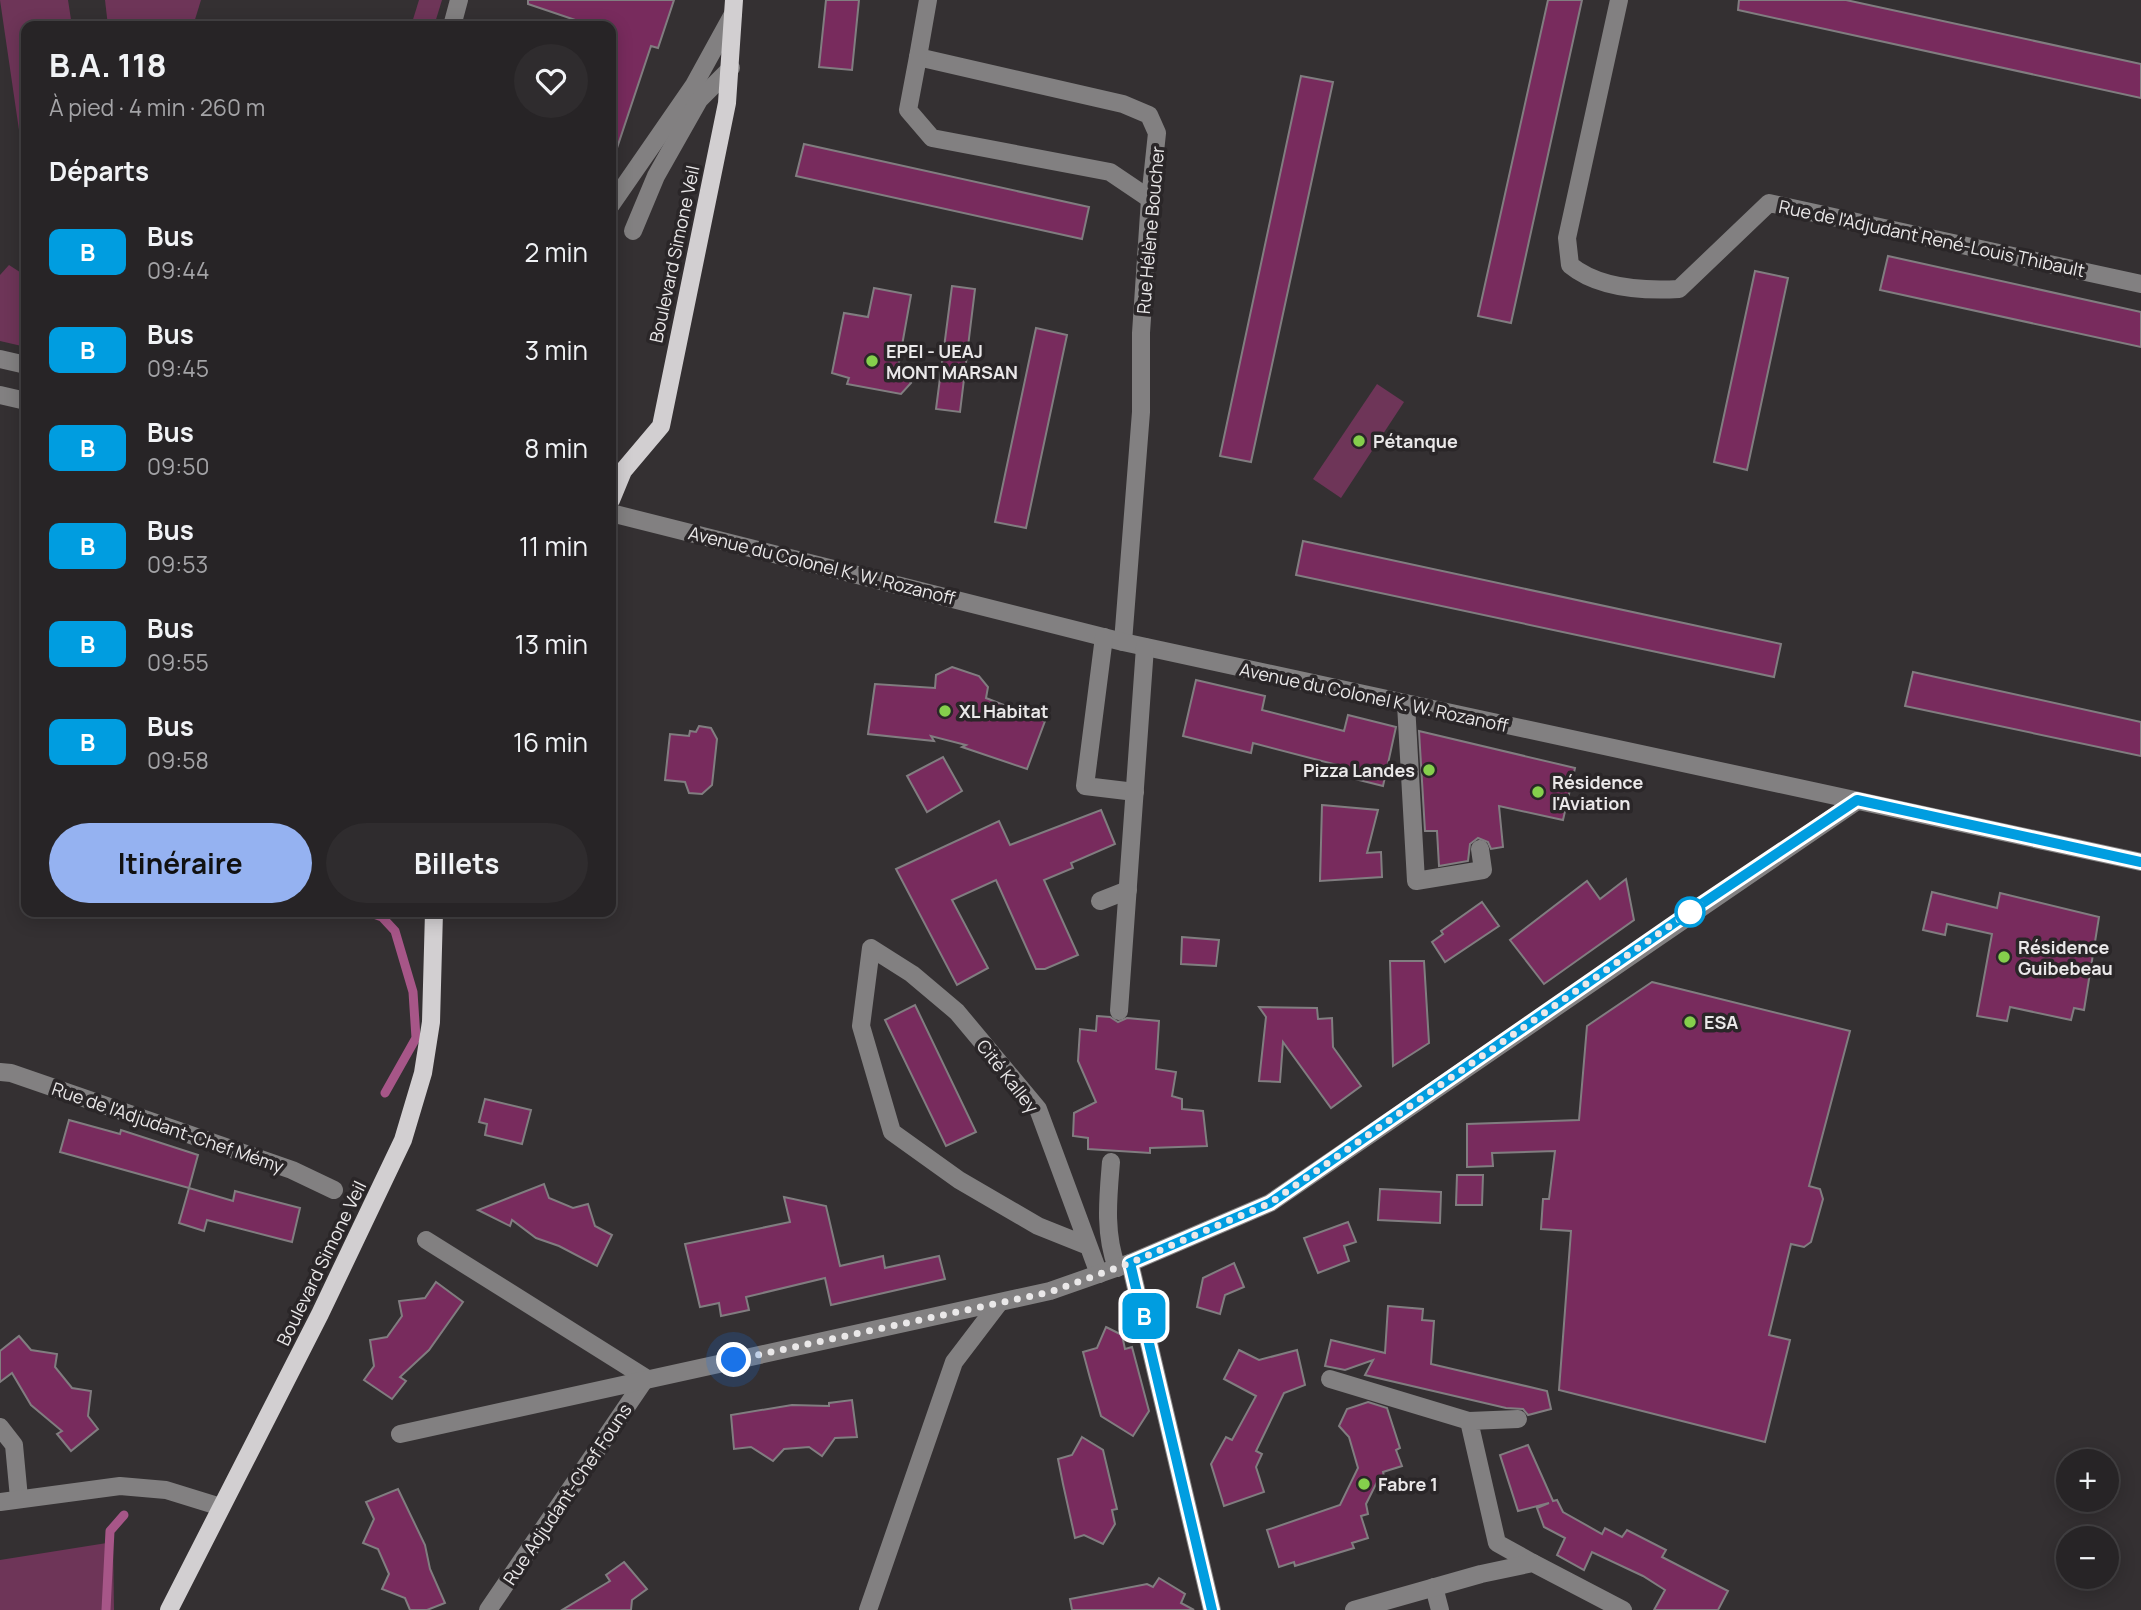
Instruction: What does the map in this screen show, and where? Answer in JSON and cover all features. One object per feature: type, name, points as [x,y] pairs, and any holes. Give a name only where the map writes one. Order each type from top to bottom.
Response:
[{"type":"main road","name":"Boulevard Simone Veil","points":[[616,488],[623,471],[660,426],[727,103],[734,7]]},
{"type":"main road","name":"Boulevard Simone Veil","points":[[169,1610],[326,1302],[403,1140],[424,1073],[431,1022],[434,917]]},
{"type":"street","points":[[453,21],[459,0]]},
{"type":"street","points":[[928,0],[908,110],[932,138],[1110,172],[1150,199]]},
{"type":"street","name":"Rue de l'Adjudant René-Louis Thibault","points":[[1619,0],[1567,238],[1570,265],[1584,276],[1642,291],[1679,289],[1769,204],[2141,284]]},
{"type":"street","points":[[616,198],[694,85],[734,7]]},
{"type":"street","name":"Rue Hélène Boucher","points":[[918,58],[1123,104],[1149,115],[1157,133],[1141,332],[1141,412],[1123,642]]},
{"type":"street","points":[[633,231],[656,176],[699,100],[731,68]]},
{"type":"street","points":[[0,359],[21,364]]},
{"type":"street","points":[[0,395],[21,400]]},
{"type":"street","name":"Avenue du Colonel K. W. Rozanoff","points":[[616,514],[1123,642],[2141,862]]},
{"type":"street","points":[[1104,637],[1085,786],[1135,792]]},
{"type":"street","points":[[1119,1011],[1145,647]]},
{"type":"street","points":[[1406,704],[1416,881],[1483,870],[1480,849]]},
{"type":"street","points":[[400,1434],[646,1378],[866,1334],[1050,1292],[1123,1266],[1270,1203],[1700,905],[1857,800]]},
{"type":"street","points":[[1100,901],[1128,890]]},
{"type":"street","name":"Cité Kalley","points":[[1088,1246],[1038,1226],[959,1180],[892,1132],[861,1026],[871,948],[912,974],[957,1012],[1038,1109],[1099,1274]]},
{"type":"street","name":"Rue de l'Adjudant-Chef Mémy","points":[[0,1072],[11,1073],[279,1166],[334,1190]]},
{"type":"street","points":[[1111,1162],[1107,1209],[1110,1251],[1123,1266],[1212,1610]]},
{"type":"street","points":[[426,1240],[646,1378]]},
{"type":"street","points":[[868,1610],[954,1362],[999,1303]]},
{"type":"street","name":"Rue Adjudant-Chef Founs","points":[[488,1610],[646,1378]]},
{"type":"street","points":[[1330,1379],[1469,1421],[1518,1419]]},
{"type":"street","points":[[1469,1421],[1497,1543],[1623,1610]]},
{"type":"street","points":[[0,1427],[15,1445],[19,1498]]},
{"type":"street","points":[[0,1502],[120,1486],[166,1490],[221,1507]]},
{"type":"street","points":[[1354,1610],[1532,1563]]},
{"type":"street","points":[[1434,1587],[1440,1610]]},
{"type":"shaded area","points":[[0,0],[68,0],[71,21],[21,21],[21,144]]},
{"type":"shaded area","points":[[105,0],[201,0],[195,21],[107,21]]},
{"type":"shaded area","points":[[419,0],[442,0],[436,21],[413,21]]},
{"type":"shaded area","points":[[9,265],[21,273],[21,346],[0,341],[0,275]]},
{"type":"shaded area","name":"Pétanque","points":[[1377,384],[1404,402],[1341,498],[1313,479]]},
{"type":"shaded area","points":[[113,1542],[114,1610],[0,1610],[0,1560]]},
{"type":"building","points":[[528,0],[674,0],[658,48],[651,46],[616,151],[616,21],[578,21],[528,4]]},
{"type":"building","points":[[826,0],[859,0],[852,70],[819,67]]},
{"type":"building","points":[[1548,0],[1582,0],[1511,323],[1478,316]]},
{"type":"building","points":[[1739,0],[1846,0],[2141,64],[2141,98],[1738,10]]},
{"type":"building","points":[[1301,76],[1333,82],[1251,462],[1220,456]]},
{"type":"building","points":[[804,144],[1089,207],[1082,239],[796,176]]},
{"type":"building","points":[[1888,256],[2141,312],[2141,347],[1880,290]]},
{"type":"building","points":[[1755,271],[1788,278],[1747,470],[1714,462]]},
{"type":"building","points":[[952,286],[975,289],[960,412],[936,409]]},
{"type":"building","points":[[874,288],[911,295],[898,368],[911,383],[901,394],[847,384],[849,378],[832,373],[844,313],[868,317]]},
{"type":"building","points":[[1036,328],[1067,335],[1026,528],[995,522]]},
{"type":"building","points":[[1303,541],[1781,644],[1774,677],[1296,575]]},
{"type":"building","points":[[952,667],[979,676],[988,687],[986,698],[1045,721],[1027,769],[962,747],[966,745],[931,736],[934,741],[868,734],[875,684],[935,688],[936,675]]},
{"type":"building","points":[[1913,672],[2141,722],[2141,756],[1905,706]]},
{"type":"building","points":[[1196,680],[1265,696],[1262,710],[1344,731],[1348,715],[1396,727],[1383,786],[1343,776],[1345,767],[1253,743],[1251,753],[1183,736]]},
{"type":"building","points":[[699,726],[711,728],[717,739],[712,785],[702,794],[689,793],[685,782],[665,780],[670,734],[689,736],[690,731],[696,732]]},
{"type":"building","points":[[1419,731],[1575,768],[1563,820],[1499,806],[1503,847],[1491,849],[1488,842],[1478,838],[1470,844],[1468,861],[1439,866],[1437,831],[1425,831]]},
{"type":"building","points":[[943,757],[962,791],[927,812],[907,776]]},
{"type":"building","points":[[1322,805],[1378,810],[1367,853],[1381,852],[1382,877],[1320,881]]},
{"type":"building","points":[[1101,810],[1115,844],[1071,863],[1073,868],[1044,880],[1078,955],[1045,969],[1036,969],[996,880],[952,900],[988,968],[957,985],[896,869],[999,821],[1010,845]]},
{"type":"building","points":[[1626,879],[1634,920],[1544,984],[1510,940],[1587,881],[1600,899]]},
{"type":"building","points":[[1932,892],[1997,908],[2000,893],[2099,917],[2084,1010],[2074,1008],[2071,1020],[2010,1007],[2007,1021],[1977,1016],[1992,934],[1947,924],[1945,935],[1923,930]]},
{"type":"building","points":[[1482,902],[1499,926],[1445,962],[1432,942],[1443,934],[1441,931]]},
{"type":"building","points":[[1182,937],[1219,940],[1216,966],[1181,964]]},
{"type":"building","points":[[1390,961],[1424,961],[1429,1043],[1393,1066]]},
{"type":"building","points":[[1652,982],[1850,1031],[1809,1186],[1820,1189],[1823,1199],[1811,1242],[1804,1247],[1791,1244],[1769,1335],[1790,1340],[1765,1442],[1559,1390],[1571,1231],[1541,1229],[1543,1199],[1549,1199],[1555,1151],[1492,1153],[1493,1166],[1467,1167],[1467,1124],[1579,1120],[1587,1026]]},
{"type":"building","points":[[915,1005],[976,1132],[946,1146],[885,1020]]},
{"type":"building","points":[[1259,1007],[1317,1008],[1318,1019],[1332,1018],[1333,1047],[1361,1086],[1331,1108],[1283,1042],[1280,1082],[1259,1081],[1266,1017]]},
{"type":"building","points":[[1097,1016],[1110,1017],[1118,1022],[1127,1018],[1159,1021],[1156,1069],[1176,1072],[1172,1096],[1182,1099],[1182,1109],[1203,1111],[1207,1146],[1150,1148],[1150,1153],[1088,1149],[1088,1138],[1073,1136],[1074,1113],[1096,1102],[1078,1061],[1080,1029],[1096,1031]]},
{"type":"building","points":[[485,1099],[531,1110],[522,1144],[485,1135],[487,1124],[479,1122]]},
{"type":"building","points":[[69,1120],[120,1134],[121,1130],[198,1155],[189,1188],[60,1152]]},
{"type":"building","points":[[1457,1175],[1483,1175],[1482,1205],[1456,1205]]},
{"type":"building","points":[[544,1184],[549,1198],[573,1208],[588,1204],[595,1226],[612,1235],[597,1266],[559,1246],[536,1238],[512,1220],[510,1226],[478,1210]]},
{"type":"building","points":[[189,1188],[233,1201],[235,1191],[300,1208],[292,1242],[207,1220],[204,1231],[179,1223]]},
{"type":"building","points":[[1380,1189],[1441,1192],[1440,1223],[1378,1220]]},
{"type":"building","points":[[784,1197],[826,1206],[840,1266],[883,1256],[885,1268],[939,1256],[945,1279],[831,1305],[825,1278],[746,1297],[749,1310],[721,1316],[719,1303],[700,1307],[685,1244],[790,1222]]},
{"type":"building","points":[[1348,1222],[1356,1242],[1344,1246],[1349,1261],[1318,1273],[1304,1238]]},
{"type":"building","points":[[1234,1263],[1244,1287],[1225,1295],[1220,1314],[1197,1307],[1203,1278]]},
{"type":"building","points":[[436,1282],[463,1302],[429,1350],[400,1377],[406,1381],[392,1399],[364,1380],[374,1366],[370,1340],[387,1337],[402,1316],[399,1301],[425,1298]]},
{"type":"building","points":[[1388,1306],[1423,1309],[1422,1320],[1434,1321],[1431,1364],[1547,1391],[1551,1409],[1528,1415],[1523,1409],[1506,1408],[1365,1375],[1373,1360],[1345,1370],[1325,1366],[1331,1340],[1385,1353]]},
{"type":"building","points":[[1106,1327],[1122,1335],[1125,1349],[1132,1347],[1149,1411],[1133,1436],[1101,1416],[1083,1352],[1097,1348]]},
{"type":"building","points":[[19,1336],[31,1350],[57,1354],[55,1367],[72,1388],[91,1391],[88,1416],[98,1429],[71,1451],[57,1434],[62,1431],[31,1405],[12,1373],[0,1382],[0,1351]]},
{"type":"building","points":[[1239,1350],[1259,1360],[1297,1350],[1305,1385],[1284,1393],[1256,1451],[1262,1454],[1256,1467],[1264,1492],[1224,1506],[1211,1464],[1226,1437],[1232,1440],[1256,1396],[1224,1379]]},
{"type":"building","points":[[852,1400],[857,1437],[835,1438],[822,1456],[809,1447],[784,1449],[773,1461],[751,1447],[734,1449],[731,1415],[792,1405],[829,1406],[829,1403]]},
{"type":"building","name":"Fabre 1","points":[[1368,1402],[1387,1408],[1400,1448],[1396,1450],[1402,1466],[1383,1472],[1385,1480],[1377,1482],[1366,1504],[1368,1514],[1361,1516],[1368,1538],[1352,1543],[1354,1548],[1295,1566],[1294,1562],[1279,1567],[1267,1530],[1340,1505],[1358,1468],[1349,1437],[1339,1426],[1347,1409]]},
{"type":"building","points":[[1082,1437],[1103,1450],[1117,1509],[1112,1510],[1115,1524],[1103,1544],[1084,1535],[1075,1538],[1058,1459],[1072,1455]]},
{"type":"building","points":[[1528,1445],[1553,1501],[1557,1500],[1563,1512],[1602,1534],[1605,1528],[1622,1537],[1627,1530],[1666,1550],[1662,1557],[1728,1591],[1718,1610],[1654,1610],[1665,1590],[1643,1576],[1592,1552],[1584,1570],[1557,1555],[1565,1538],[1544,1527],[1537,1508],[1549,1503],[1518,1511],[1500,1455]]},
{"type":"building","points":[[398,1489],[425,1545],[430,1569],[445,1603],[427,1610],[410,1610],[405,1598],[382,1589],[389,1574],[378,1549],[363,1543],[374,1519],[366,1502]]},
{"type":"building","points":[[624,1562],[647,1589],[632,1600],[631,1610],[562,1610],[610,1581],[606,1575]]},
{"type":"building","points":[[1159,1578],[1185,1594],[1181,1603],[1194,1610],[1072,1610],[1070,1599],[1147,1584],[1153,1587]]},
{"type":"waterway","points":[[382,917],[395,931],[413,992],[416,1038],[385,1093]]},
{"type":"waterway","points":[[106,1610],[110,1531],[124,1515]]},
{"type":"bus line","name":"B","points":[[1212,1610],[1130,1263],[1270,1203],[1700,905],[1857,800],[2141,862]]},
{"type":"place","name":"EPEI - UEAJ MONT MARSAN","points":[[872,361]]},
{"type":"place","name":"Pétanque","points":[[1359,441]]},
{"type":"place","name":"XL Habitat","points":[[945,711]]},
{"type":"place","name":"Pizza Landes","points":[[1429,770]]},
{"type":"place","name":"Résidence l'Aviation","points":[[1538,792]]},
{"type":"place","name":"Résidence Guibebeau","points":[[2004,957]]},
{"type":"place","name":"ESA","points":[[1690,1022]]},
{"type":"place","name":"Fabre 1","points":[[1364,1484]]},
{"type":"route","points":[[734,1360],[866,1334],[1050,1292],[1130,1263],[1270,1203],[1700,905],[1690,912]]}]
